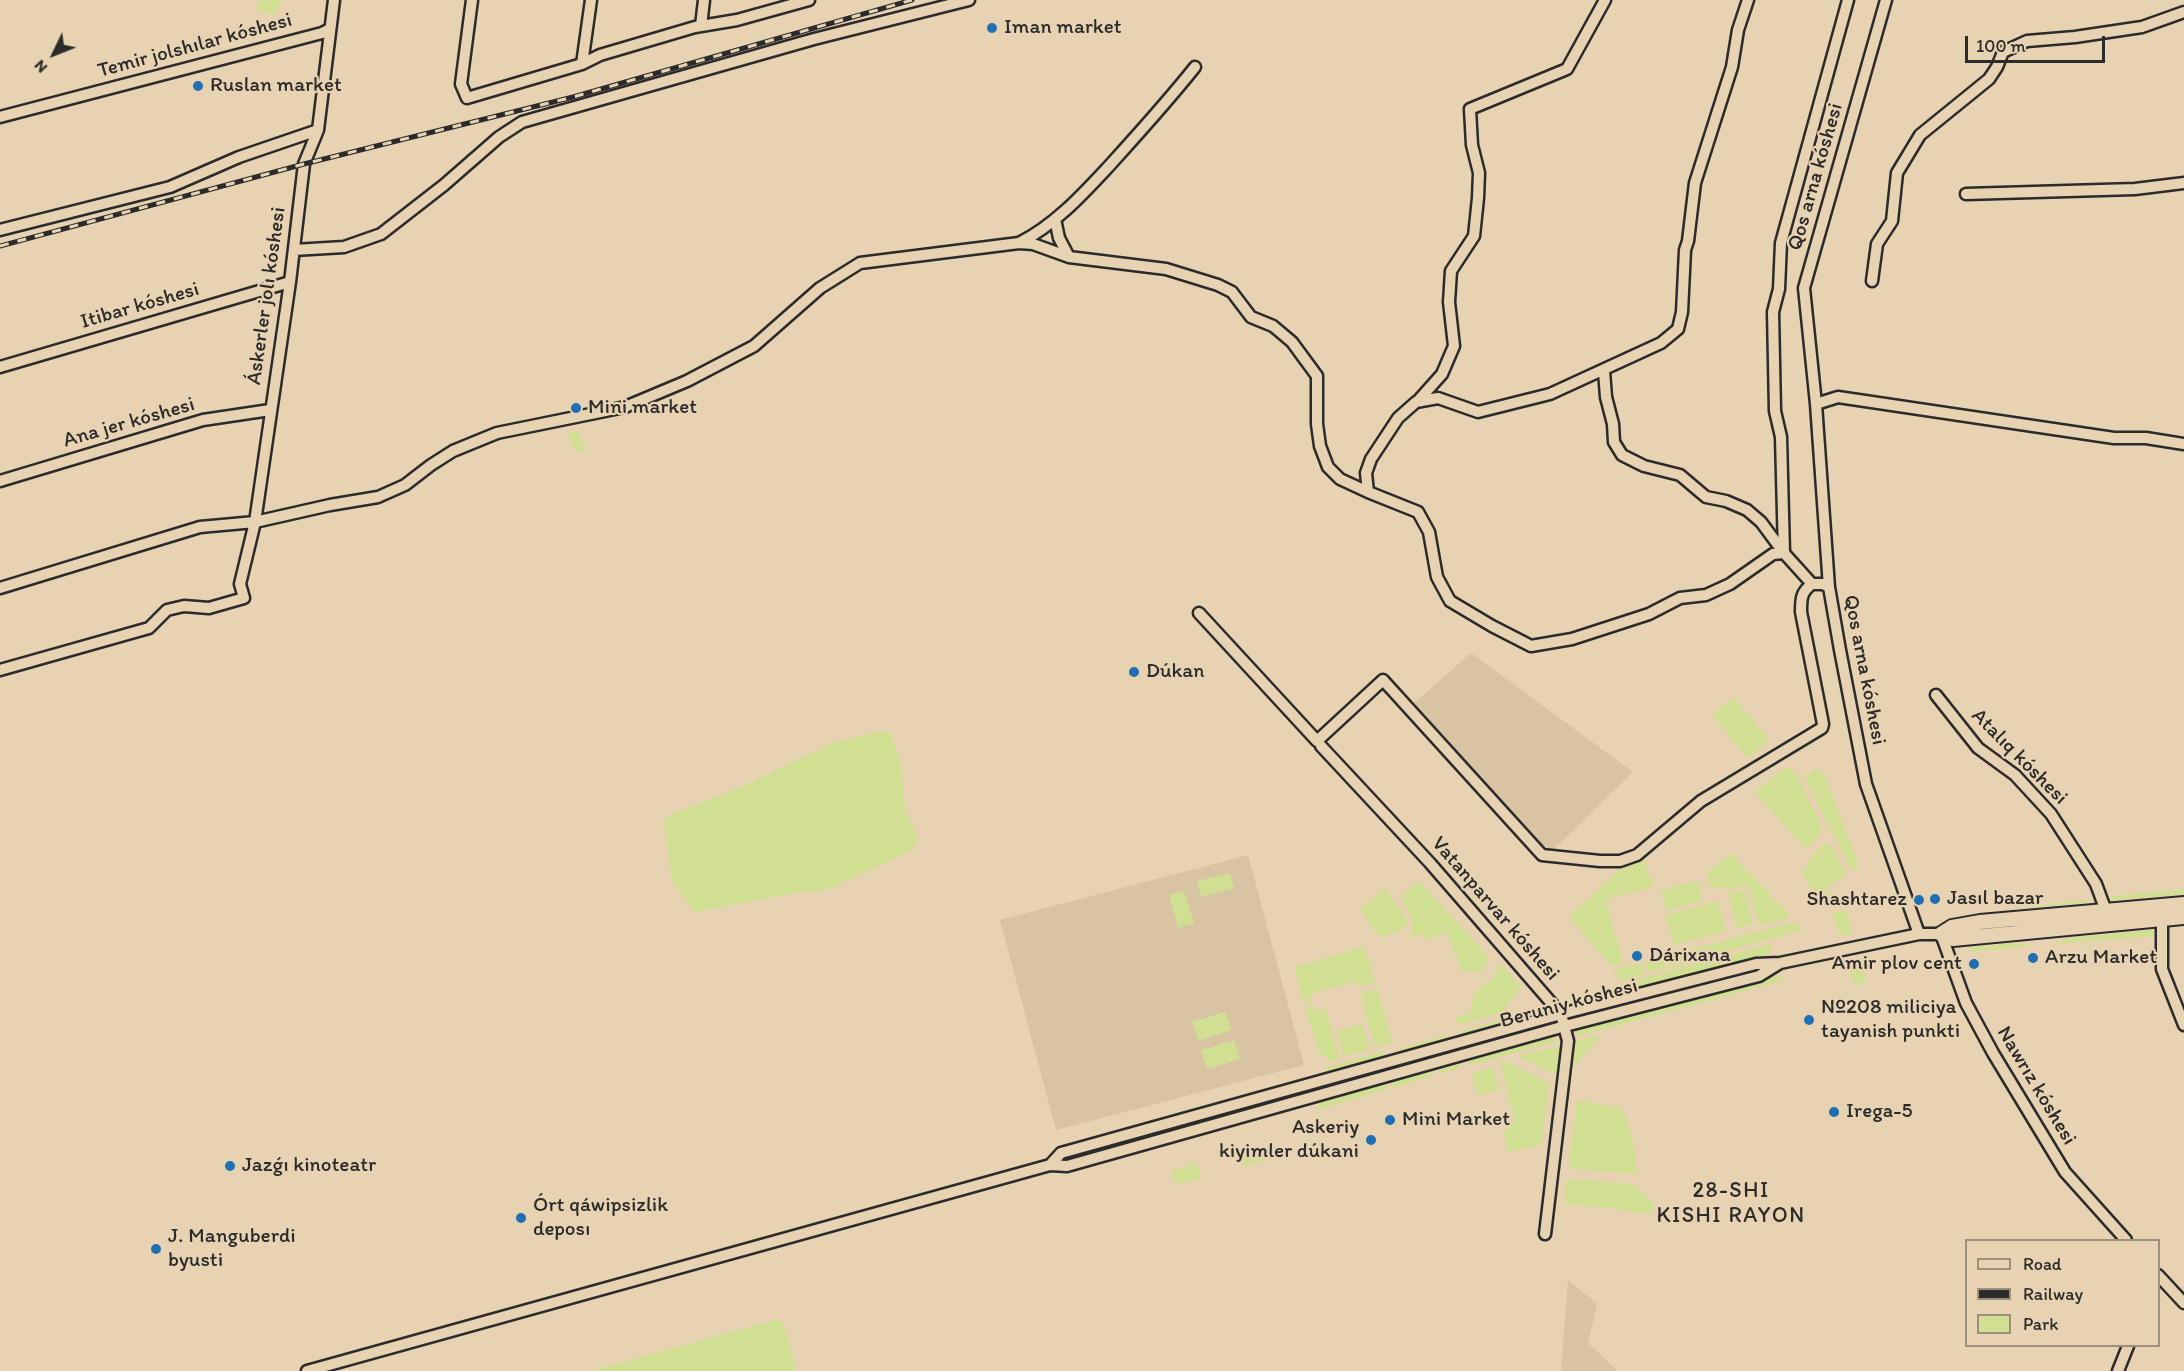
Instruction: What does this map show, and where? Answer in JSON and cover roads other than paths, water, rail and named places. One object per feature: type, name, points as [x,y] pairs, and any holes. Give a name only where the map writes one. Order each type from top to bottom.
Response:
[{"type":"street","name":"Áskerler jolı kóshesi","points":[[0,670],[149,628],[167,610],[184,606],[209,608],[244,597],[240,584],[255,522],[290,282],[304,164],[318,130],[334,0]]},
{"type":"street","points":[[472,0],[460,84],[467,98],[582,64],[600,55],[701,26],[737,20],[809,0]]},
{"type":"street","points":[[582,64],[591,0]]},
{"type":"street","points":[[701,26],[704,0]]},
{"type":"street","points":[[294,250],[344,247],[381,234],[444,185],[499,137],[522,122],[814,39],[969,0]]},
{"type":"street","points":[[1368,492],[1366,473],[1371,459],[1398,418],[1442,374],[1454,346],[1449,302],[1450,271],[1474,236],[1478,198],[1479,172],[1472,145],[1470,109],[1567,69],[1605,0]]},
{"type":"street","points":[[1416,402],[1438,398],[1478,412],[1550,394],[1661,343],[1678,329],[1682,312],[1685,250],[1695,183],[1732,67],[1738,30],[1748,0]]},
{"type":"street","points":[[1784,553],[1781,437],[1775,411],[1773,312],[1779,289],[1781,243],[1848,0]]},
{"type":"street","name":"Qos arna kóshesi","points":[[1886,0],[1804,288],[1816,404],[1829,587],[1866,784],[1919,934]]},
{"type":"street","points":[[1872,281],[1877,244],[1892,221],[1897,173],[1920,135],[1989,78],[1997,68],[2003,52],[2027,41],[2075,37],[2142,27],[2184,12]]},
{"type":"street","name":"Temir jolshılar kóshesi","points":[[0,117],[322,33],[330,29]]},
{"type":"street","points":[[1019,243],[1037,234],[1091,185],[1160,112],[1195,67]]},
{"type":"street","points":[[0,230],[170,187],[239,157],[318,130]]},
{"type":"street","points":[[1966,194],[2135,189],[2184,183]]},
{"type":"street","points":[[1055,219],[1059,238],[1069,257]]},
{"type":"street","points":[[0,588],[200,527],[255,522],[378,497],[405,485],[453,451],[497,433],[625,407],[687,381],[754,346],[820,288],[860,263],[1019,243],[1033,244],[1069,257],[1166,269],[1218,285],[1232,292],[1251,317],[1273,326],[1292,342],[1317,376],[1317,424],[1320,446],[1328,467],[1340,478],[1368,492],[1418,512],[1429,532],[1437,577],[1450,601],[1531,646],[1572,639],[1649,614],[1680,598],[1706,595],[1730,584],[1764,558],[1784,553]]},
{"type":"street","name":"Itibar kóshesi","points":[[0,367],[290,282]]},
{"type":"street","points":[[1604,370],[1614,442],[1622,455],[1644,466],[1680,475],[1706,497],[1726,501],[1747,510],[1761,522],[1784,553],[1812,584]]},
{"type":"street","points":[[1816,404],[1838,396],[2114,438],[2146,438],[2184,444]]},
{"type":"street","name":"Ana jer kóshesi","points":[[0,481],[202,420],[270,410]]},
{"type":"street","points":[[1319,744],[1383,680],[1542,855],[1573,860],[1620,861],[1636,855],[1701,801],[1821,728],[1823,724],[1801,612],[1801,597],[1805,589],[1812,584],[1823,584],[1829,587]]},
{"type":"street","name":"Vatanparvar kóshesi","points":[[1199,613],[1430,863],[1561,1014],[1568,1041],[1545,1234]]},
{"type":"street","name":"Atalıq kóshesi","points":[[1936,695],[1978,748],[2015,775],[2051,814],[2096,884],[2106,911]]},
{"type":"street","points":[[1941,934],[1952,927],[1980,922],[2184,904]]},
{"type":"street","points":[[1780,963],[1919,934],[1941,934],[1953,939],[2184,918]]},
{"type":"street","points":[[2162,920],[2162,969],[2184,1025]]},
{"type":"street","name":"Nawrız kóshesi","points":[[1941,934],[1966,1003],[2053,1153],[2065,1172],[2125,1239]]},
{"type":"street","name":"Beruniy kóshesi","points":[[1050,1165],[1061,1154],[1561,1014],[1756,964],[1780,963]]},
{"type":"street","name":"Beruniy kóshesi","points":[[1050,1165],[1067,1166],[1564,1026],[1759,975],[1780,963]]},
{"type":"street","points":[[1205,1114],[1209,1126]]},
{"type":"street","points":[[307,1371],[1050,1165]]},
{"type":"street","points":[[2160,1277],[2184,1303]]},
{"type":"street","points":[[2118,1371],[2128,1347]]},
{"type":"railway","points":[[0,246],[304,164],[573,97],[912,0]]},
{"type":"place","name":"Iman market","points":[[992,28]]},
{"type":"place","name":"Ruslan market","points":[[198,86]]},
{"type":"place","name":"Mini market","points":[[576,408]]},
{"type":"place","name":"Dúkan","points":[[1134,672]]},
{"type":"place","name":"Jasıl bazar","points":[[1935,899]]},
{"type":"place","name":"Shashtarez","points":[[1919,900]]},
{"type":"place","name":"Dárixana","points":[[1637,956]]},
{"type":"place","name":"Arzu Market","points":[[2033,958]]},
{"type":"place","name":"Amir plov cent","points":[[1974,964]]},
{"type":"place","name":"№208 miliciya tayanish punkti","points":[[1809,1020]]},
{"type":"place","name":"Irega-5","points":[[1834,1112]]},
{"type":"place","name":"Mini Market","points":[[1390,1120]]},
{"type":"place","name":"Askeriy kiyimler dúkani","points":[[1371,1140]]},
{"type":"place","name":"Jazǵı kinoteatr","points":[[230,1166]]},
{"type":"place","name":"Órt qáwipsizlik deposı","points":[[521,1218]]},
{"type":"place","name":"J. Manguberdi byusti","points":[[156,1249]]},
{"type":"district","name":"28-SHI KISHI RAYON","points":[[1731,1204]]}]
